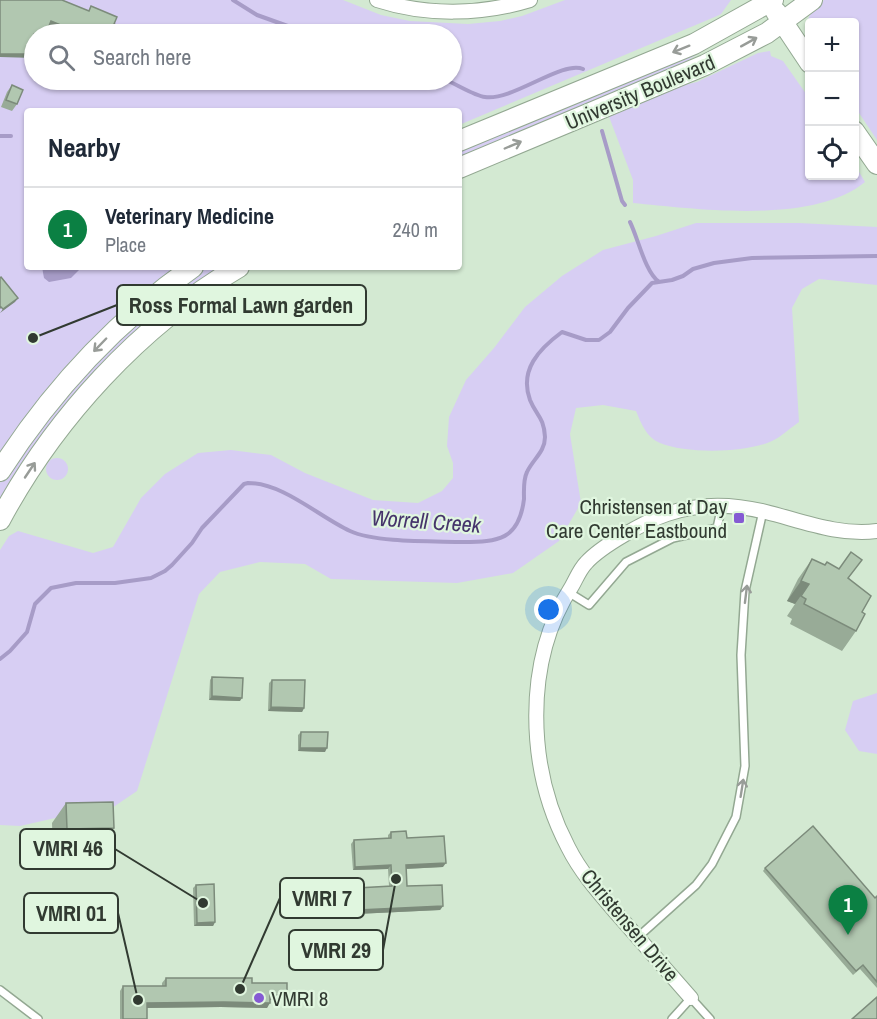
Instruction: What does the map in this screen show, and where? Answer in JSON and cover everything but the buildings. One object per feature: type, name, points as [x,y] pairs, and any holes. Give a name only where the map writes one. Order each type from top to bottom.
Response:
[{"type":"main road","name":"University Boulevard","points":[[462,167],[705,65],[746,45],[783,22],[812,0]]},
{"type":"main road","name":"University Boulevard","points":[[462,140],[694,44],[770,1]]},
{"type":"main road","points":[[770,1],[805,55]]},
{"type":"main road","points":[[859,137],[877,164]]},
{"type":"main road","points":[[0,471],[49,400],[79,366],[136,310],[189,270]]},
{"type":"main road","points":[[0,520],[15,492],[71,414],[125,354],[187,301],[234,270]]},
{"type":"street","points":[[377,0],[415,9],[452,12],[488,9],[530,0]]},
{"type":"street","name":"Christensen Drive","points":[[691,998],[591,884],[568,848],[554,815],[544,782],[538,749],[537,685],[555,616],[586,563],[615,541],[667,514],[722,505],[763,511],[800,522],[840,530],[877,531]]},
{"type":"lane","points":[[568,592],[589,604],[626,562],[673,538],[717,528],[722,505]]},
{"type":"lane","points":[[638,937],[696,885],[712,864],[736,817],[744,775],[741,655],[746,591],[763,511]]},
{"type":"lane","points":[[0,990],[38,1019]]},
{"type":"lane","points":[[672,1019],[691,998],[710,1019]]},
{"type":"shaded area","points":[[0,0],[343,0],[381,15],[410,21],[468,24],[522,16],[565,0],[731,0],[717,16],[462,124],[462,108],[24,108],[24,270],[189,270],[136,310],[0,471]]},
{"type":"shaded area","points":[[824,0],[877,0],[877,140],[859,113],[859,18],[809,18]]},
{"type":"shaded area","points":[[697,49],[699,53],[681,65],[462,158],[462,147]]},
{"type":"shaded area","points":[[770,51],[771,56],[783,61],[805,92],[805,180],[859,180],[859,172],[865,182],[843,195],[816,204],[786,209],[721,210],[633,203],[633,180],[608,114],[668,89],[697,82],[758,53]]},
{"type":"shaded area","points":[[696,223],[799,223],[877,227],[877,285],[819,279],[802,289],[792,308],[799,422],[775,439],[761,445],[732,450],[700,450],[671,447],[655,440],[645,429],[636,411],[603,405],[576,408],[570,434],[581,503],[559,541],[513,573],[457,583],[331,579],[305,564],[260,562],[220,572],[199,594],[137,791],[106,812],[64,816],[20,826],[0,825],[0,550],[9,536],[18,531],[93,553],[113,547],[141,498],[165,474],[198,453],[231,450],[271,455],[305,473],[373,500],[418,503],[442,491],[453,478],[453,463],[447,446],[449,417],[466,380],[525,307],[562,276],[603,250]]},
{"type":"shaded area","points":[[43,270],[79,270],[71,278],[49,282],[44,278]]},
{"type":"shaded area","points":[[200,270],[220,270],[189,291],[0,503],[0,483],[12,462],[75,379],[182,282]]},
{"type":"shaded area","points":[[57,458],[65,461],[68,469],[65,477],[57,480],[49,477],[46,469],[49,461]]},
{"type":"shaded area","points":[[877,693],[877,754],[859,751],[845,730],[853,701]]},
{"type":"waterway","points":[[233,0],[257,15],[282,24]]},
{"type":"waterway","points":[[462,88],[481,96],[496,97],[563,70],[583,69]]},
{"type":"waterway","points":[[602,131],[625,205]]},
{"type":"waterway","points":[[0,136],[11,136]]},
{"type":"waterway","points":[[630,222],[646,263],[659,282]]},
{"type":"waterway","name":"Worrell Creek","points":[[0,659],[27,632],[35,604],[51,588],[76,583],[115,583],[151,578],[165,571],[192,543],[202,528],[244,484],[248,483],[274,488],[338,525],[374,538],[475,542],[505,536],[517,523],[524,499],[526,475],[541,451],[545,437],[543,425],[527,389],[529,370],[539,353],[562,332],[586,340],[599,340],[610,332],[628,308],[652,283],[672,280],[693,269],[714,263],[752,258],[877,256]]},
{"type":"place","name":"Ross Formal Lawn garden","points":[[33,338]]},
{"type":"place","name":"Christensen at Day Care Center Eastbound","points":[[739,518]]},
{"type":"place","name":"VMRI 29","points":[[396,879]]},
{"type":"place","name":"VMRI 46","points":[[203,903]]},
{"type":"place","name":"Veterinary Medicine","points":[[848,935]]},
{"type":"place","name":"VMRI 7","points":[[240,989]]},
{"type":"place","name":"VMRI 8","points":[[259,998]]},
{"type":"place","name":"VMRI 01","points":[[138,1000]]}]
